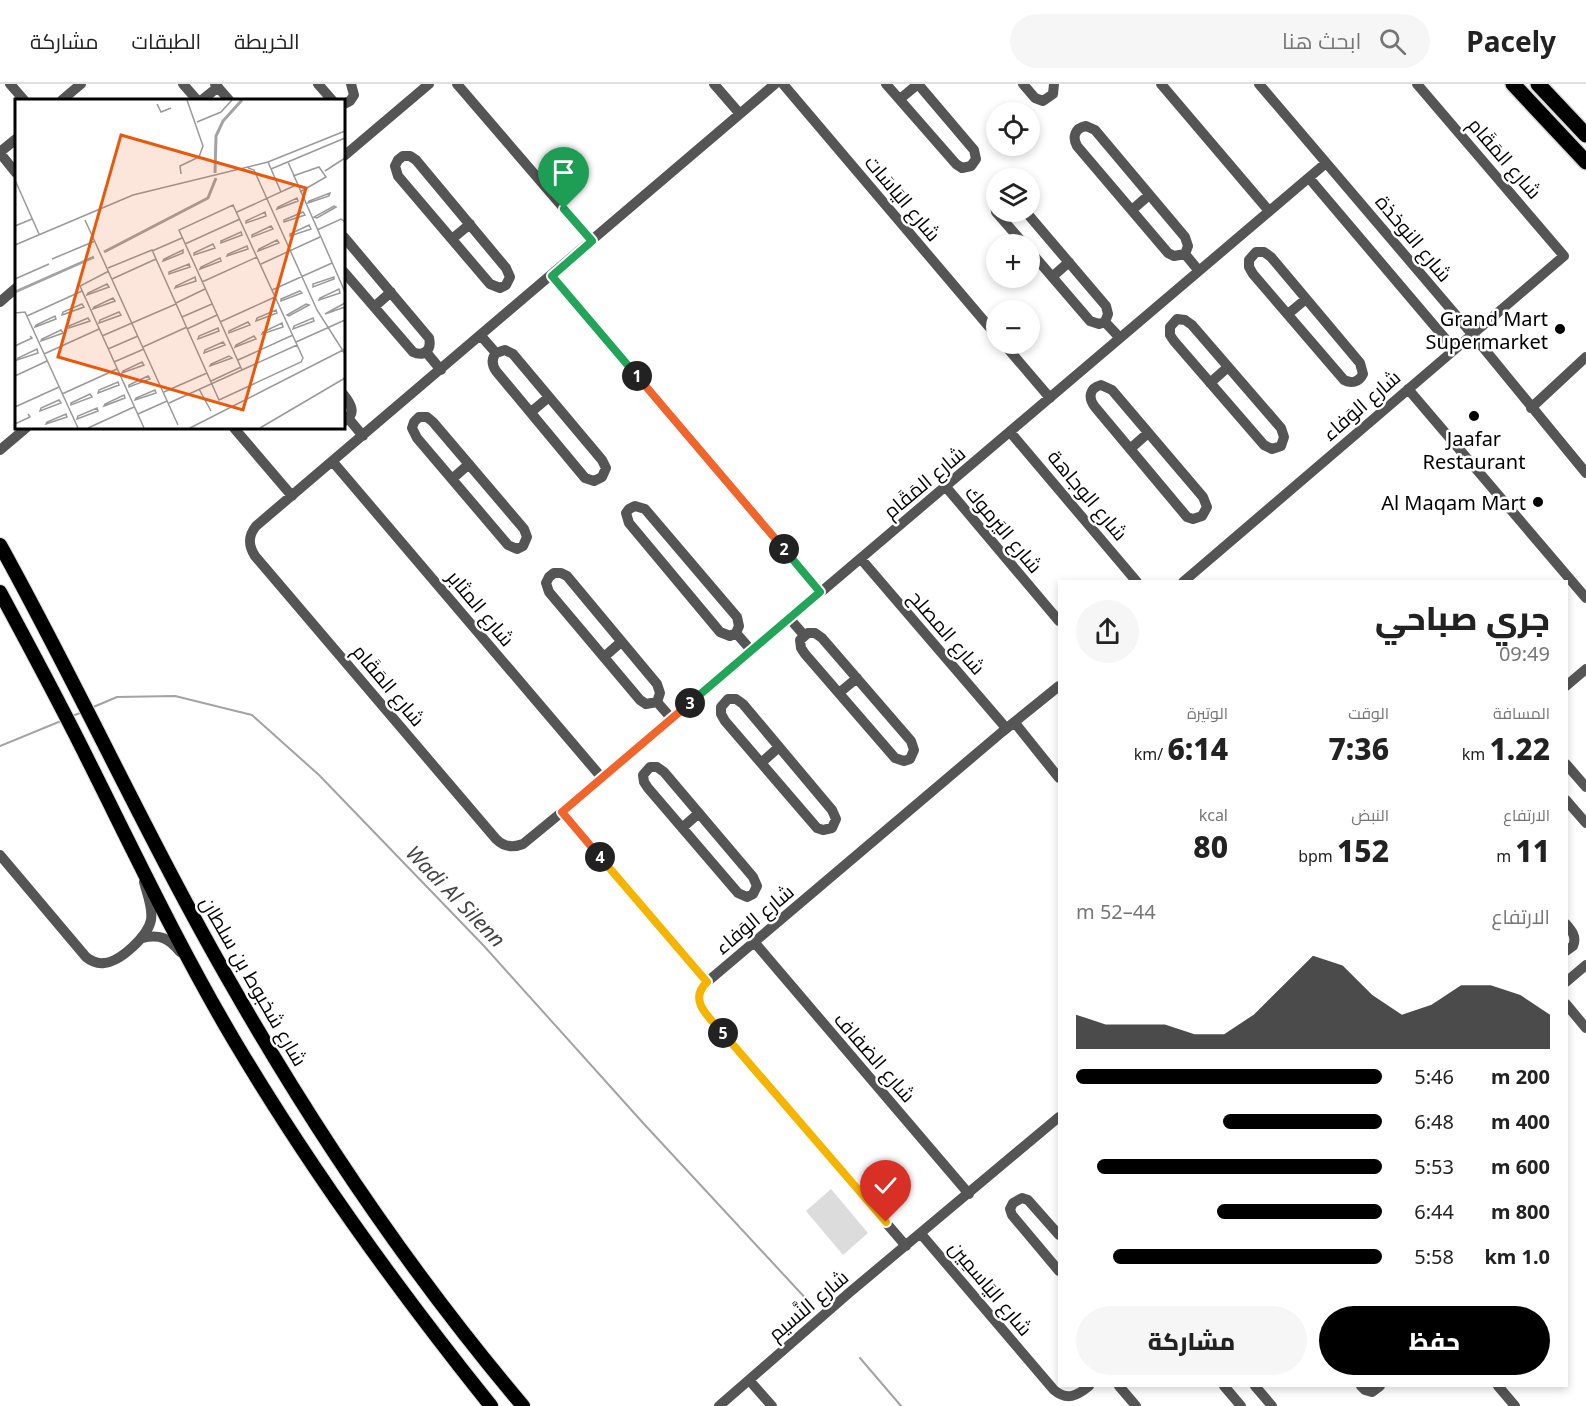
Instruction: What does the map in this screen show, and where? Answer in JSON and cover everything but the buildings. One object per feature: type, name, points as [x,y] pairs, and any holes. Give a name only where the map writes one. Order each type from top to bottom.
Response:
[{"type":"highway","points":[[1513,84],[1586,162]]},
{"type":"highway","points":[[1538,84],[1586,135]]},
{"type":"main road","name":"شارع شخبوط بن سلطان","points":[[0,544],[187,904],[234,989],[315,1123],[413,1267],[523,1406]]},
{"type":"main road","points":[[0,592],[89,762],[139,865],[235,1042],[352,1225],[490,1406]]},
{"type":"street","points":[[10,84],[23,99]]},
{"type":"street","points":[[69,98],[81,84]]},
{"type":"street","points":[[183,84],[195,99]]},
{"type":"street","points":[[318,84],[331,99]]},
{"type":"street","points":[[345,104],[354,95],[351,84]]},
{"type":"street","points":[[345,155],[429,84]]},
{"type":"street","points":[[457,84],[592,241]]},
{"type":"street","points":[[714,84],[740,114]]},
{"type":"street","name":"شارع المَقَام","points":[[776,84],[253,529],[249,541],[252,552],[503,845],[519,846],[562,812],[1326,163]]},
{"type":"street","name":"شارع اليَاسَات","points":[[783,84],[986,323]]},
{"type":"street","points":[[886,84],[956,164],[965,168],[973,164],[976,156],[972,147],[918,84],[900,99]]},
{"type":"street","points":[[1023,84],[1035,98],[1043,101],[1053,94],[1053,84]]},
{"type":"street","points":[[1161,84],[1269,211]]},
{"type":"street","name":"شارع النوخذة","points":[[1259,84],[1472,334],[1586,473]]},
{"type":"street","name":"شارع المَقَام","points":[[1417,84],[1564,256]]},
{"type":"street","points":[[203,99],[216,86],[228,99]]},
{"type":"street","points":[[1086,126],[1095,130],[1149,195],[1185,237],[1188,246],[1185,254],[1178,257],[1171,255],[1075,144],[1075,134],[1079,128],[1086,126]]},
{"type":"street","points":[[15,140],[0,153],[15,172]]},
{"type":"street","points":[[410,156],[416,160],[470,224],[508,271],[510,277],[506,285],[500,288],[492,286],[396,173],[395,166],[400,158],[410,156]]},
{"type":"street","name":"شارع النوخذة","points":[[1309,178],[1454,349]]},
{"type":"street","points":[[1132,210],[1149,195]]},
{"type":"street","points":[[1005,222],[1016,234]]},
{"type":"street","points":[[1035,222],[1106,306],[1108,314],[1105,322]]},
{"type":"street","points":[[452,239],[470,224]]},
{"type":"street","points":[[345,238],[429,338],[430,345],[426,352],[420,354],[413,352],[345,273]]},
{"type":"street","points":[[1238,238],[1252,254]]},
{"type":"street","points":[[1264,252],[1271,257],[1361,365],[1363,371],[1360,379],[1352,382],[1344,380],[1249,267],[1252,254],[1264,252]]},
{"type":"street","points":[[1185,254],[1199,271]]},
{"type":"street","name":"شارع الوَفاء","points":[[1185,580],[1564,256]]},
{"type":"street","points":[[1052,277],[1069,262]]},
{"type":"street","points":[[1040,263],[1092,323],[1105,322]]},
{"type":"street","points":[[552,276],[820,592]]},
{"type":"street","points":[[506,285],[521,302]]},
{"type":"street","points":[[0,302],[15,289]]},
{"type":"street","points":[[374,307],[391,292]]},
{"type":"street","points":[[1288,314],[1306,299]]},
{"type":"street","points":[[1158,306],[1173,321]]},
{"type":"street","points":[[1181,319],[1188,322],[1228,367],[1283,431],[1281,446],[1272,449],[1264,445],[1170,335],[1173,321],[1181,319]]},
{"type":"street","points":[[1105,322],[1120,338]]},
{"type":"street","points":[[481,336],[496,352]]},
{"type":"street","points":[[505,350],[511,352],[604,462],[606,468],[602,477],[594,481],[585,478],[494,368],[492,362],[496,352],[505,350]]},
{"type":"street","points":[[426,352],[441,370]]},
{"type":"street","points":[[1013,354],[1050,398]]},
{"type":"street","points":[[1531,408],[1586,357]]},
{"type":"street","points":[[1210,382],[1228,367]]},
{"type":"street","points":[[1080,372],[1094,388]]},
{"type":"street","points":[[1101,385],[1112,390],[1203,497],[1207,507],[1202,516],[1193,519],[1186,517],[1092,404],[1090,394],[1094,388],[1101,385]]},
{"type":"street","points":[[1408,389],[1586,598]]},
{"type":"street","points":[[345,396],[352,406],[352,413],[346,420],[363,436]]},
{"type":"street","points":[[531,412],[549,397]]},
{"type":"street","points":[[402,403],[416,419]]},
{"type":"street","points":[[423,417],[430,419],[526,531],[527,541],[523,546],[517,549],[508,545],[452,479],[415,435],[412,428],[416,419],[423,417]]},
{"type":"street","points":[[0,450],[25,429]]},
{"type":"street","points":[[235,429],[292,496]]},
{"type":"street","name":"شارع الوجاهة","points":[[1010,432],[1135,580]]},
{"type":"street","points":[[1130,449],[1148,433]]},
{"type":"street","name":"شارع المثابر","points":[[333,462],[602,778]]},
{"type":"street","points":[[452,479],[469,464]]},
{"type":"street","name":"شارع اليَرموك","points":[[946,487],[1058,620]]},
{"type":"street","points":[[635,506],[645,509],[700,574],[737,617],[740,626],[736,633],[730,636],[723,634],[683,588],[629,523],[626,516],[629,508],[635,506]]},
{"type":"street","name":"شارع المصلح","points":[[861,559],[1058,777]]},
{"type":"street","points":[[561,573],[567,576],[621,642],[659,687],[660,696],[657,702],[643,703],[549,592],[546,583],[551,574],[561,573]]},
{"type":"street","points":[[683,588],[700,574]]},
{"type":"street","points":[[789,618],[804,634]]},
{"type":"street","points":[[812,632],[819,635],[911,741],[915,750],[910,759],[904,761],[895,758],[802,651],[800,644],[804,634],[812,632]]},
{"type":"street","points":[[736,633],[751,650]]},
{"type":"street","points":[[603,657],[621,642]]},
{"type":"street","points":[[1568,684],[1586,669]]},
{"type":"street","points":[[839,693],[857,678]]},
{"type":"street","points":[[710,685],[724,701]]},
{"type":"street","name":"شارع الوَفاء","points":[[707,982],[1058,687]]},
{"type":"street","points":[[736,699],[743,704],[834,813],[836,819],[832,828],[823,831],[817,828],[761,763],[723,717],[720,711],[724,701],[736,699]]},
{"type":"street","points":[[657,702],[672,719]]},
{"type":"street","points":[[761,763],[779,747]]},
{"type":"street","points":[[631,754],[647,769]]},
{"type":"street","points":[[1568,766],[1586,787]]},
{"type":"street","points":[[657,767],[664,772],[699,813],[753,877],[757,886],[753,894],[744,897],[738,893],[682,828],[644,782],[643,775],[647,769],[657,767]]},
{"type":"street","points":[[1568,802],[1586,823]]},
{"type":"street","points":[[562,812],[707,982],[699,994],[699,1003],[705,1012],[906,1246]]},
{"type":"street","points":[[682,828],[699,813]]},
{"type":"street","points":[[0,855],[79,949],[98,963],[111,962],[142,938],[149,926],[151,914],[139,865]]},
{"type":"street","points":[[1568,927],[1575,937],[1575,943],[1569,949],[1586,964],[1568,980]]},
{"type":"street","points":[[142,938],[152,936],[166,938],[195,970]]},
{"type":"street","name":"شارع الضفاف","points":[[755,943],[969,1194]]},
{"type":"street","points":[[1568,1006],[1586,1028]]},
{"type":"street","name":"شارع النَّسيم","points":[[719,1406],[1058,1118]]},
{"type":"street","points":[[1058,1234],[1028,1200],[1022,1198],[1013,1203],[1010,1209],[1011,1215],[1058,1270]]},
{"type":"street","name":"شارع اليَاسمِين","points":[[921,1234],[1054,1390],[1069,1397],[1088,1387]]},
{"type":"street","points":[[749,1380],[772,1406]]},
{"type":"street","points":[[1120,1387],[1136,1406]]},
{"type":"street","points":[[1227,1387],[1241,1406]]},
{"type":"street","points":[[1256,1387],[1272,1406]]},
{"type":"street","points":[[1362,1387],[1372,1392],[1379,1387]]},
{"type":"street","points":[[1499,1387],[1515,1406]]},
{"type":"shaded area","points":[[831,1189],[868,1233],[843,1255],[806,1211]]},
{"type":"waterway","name":"Wadi Al Silenn","points":[[91,708],[117,697],[175,696],[252,715],[319,775],[484,946],[644,1124],[809,1302]]},
{"type":"waterway","name":"Wadi Al Silenn","points":[[72,716],[83,712]]},
{"type":"waterway","name":"Wadi Al Silenn","points":[[0,746],[61,721]]},
{"type":"waterway","name":"Wadi Al Silenn","points":[[860,1358],[901,1406]]},
{"type":"place","name":"Grand Mart Supermarket","points":[[1560,329]]},
{"type":"place","name":"Jaafar Restaurant","points":[[1474,416]]},
{"type":"place","name":"Al Maqam Mart","points":[[1538,502]]},
{"type":"route","points":[[564,209],[592,241],[552,276],[820,592],[562,812],[707,982],[699,994],[699,1003],[705,1012],[886,1222]]}]
